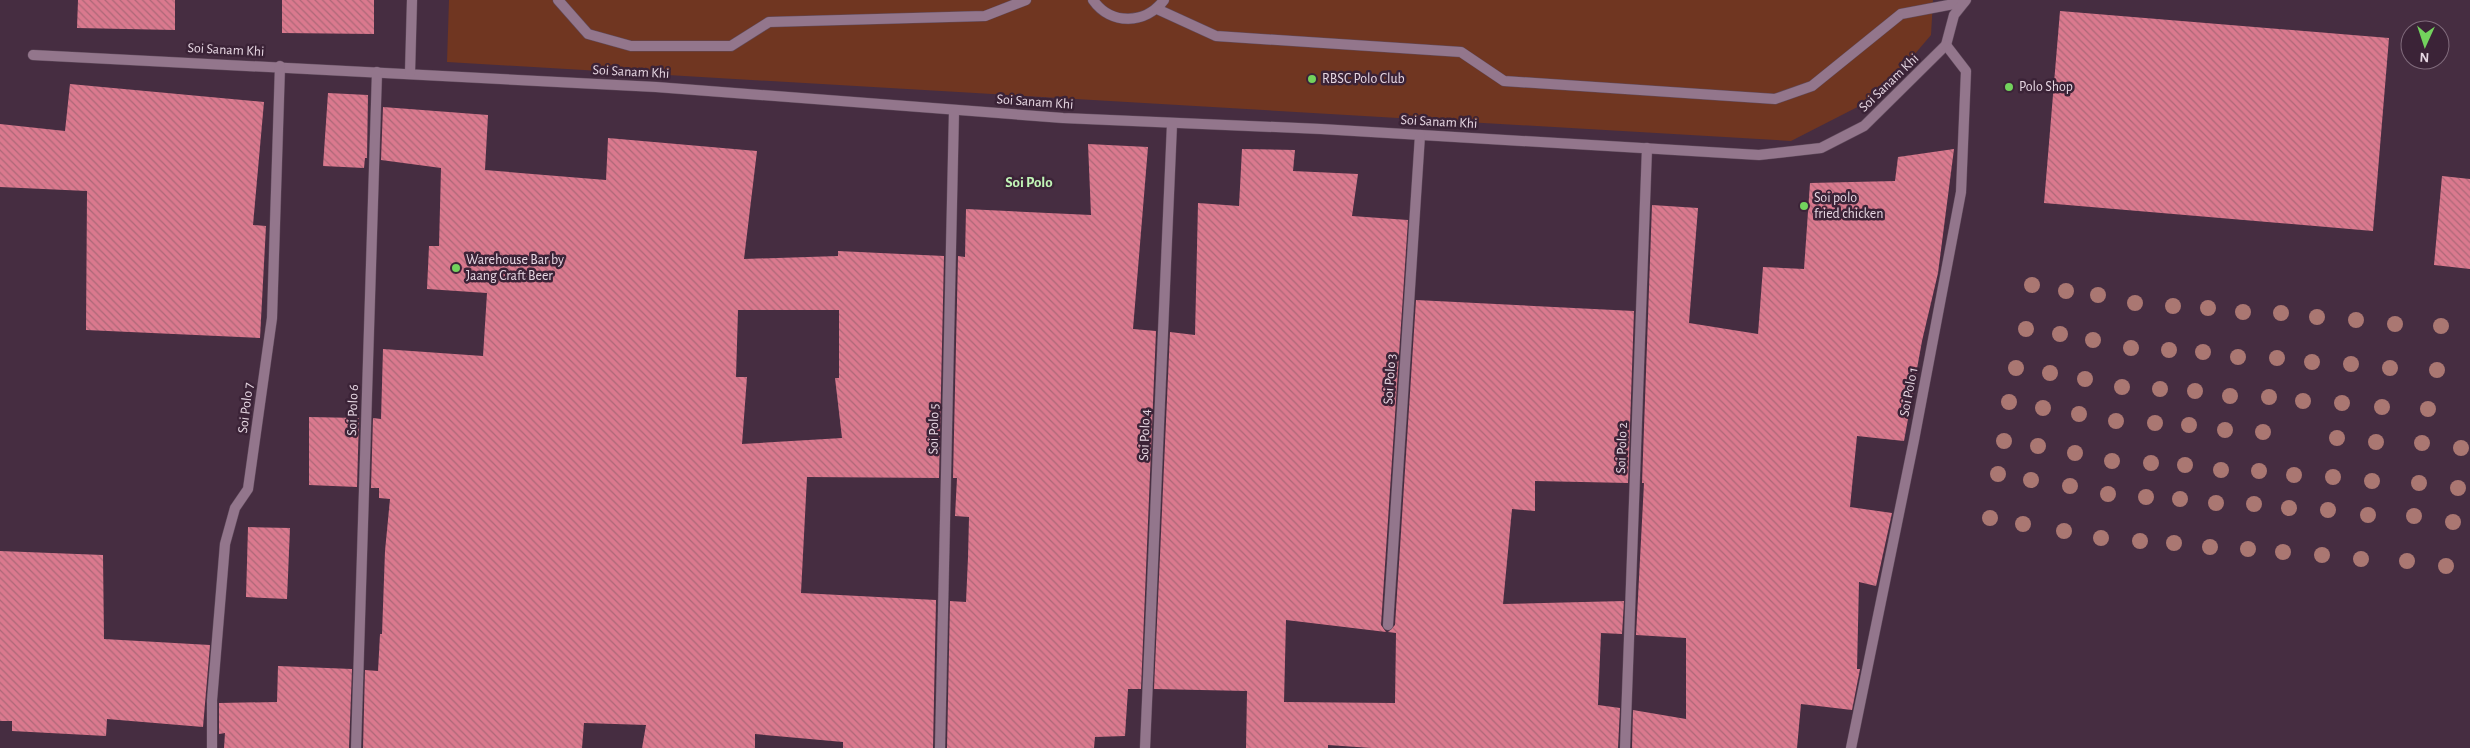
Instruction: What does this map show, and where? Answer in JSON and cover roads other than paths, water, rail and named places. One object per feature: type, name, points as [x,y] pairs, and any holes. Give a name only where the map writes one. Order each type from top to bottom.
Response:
[{"type":"street","points":[[410,73],[412,0]]},
{"type":"street","points":[[558,0],[588,34],[631,46],[731,46],[769,22],[985,16],[1026,0]]},
{"type":"street","points":[[1093,0],[1104,13],[1131,20],[1146,16],[1160,4],[1216,36],[1461,52],[1504,81],[1775,98],[1812,86],[1901,14],[1965,1]]},
{"type":"street","points":[[1946,45],[1954,15],[1965,1]]},
{"type":"street","name":"Soi Sanam Khi","points":[[33,54],[656,87],[954,110],[1172,124],[1420,135],[1758,155],[1821,148],[1864,126],[1946,45]]},
{"type":"street","name":"Soi Polo 1","points":[[1851,748],[1914,440],[1961,192],[1966,71],[1946,45]]},
{"type":"street","name":"Soi Polo 7","points":[[212,748],[212,700],[225,544],[235,508],[248,489],[272,318],[280,66]]},
{"type":"street","name":"Soi Polo 6","points":[[356,748],[377,72]]},
{"type":"street","name":"Soi Polo 5","points":[[940,748],[954,110]]},
{"type":"street","name":"Soi Polo 4","points":[[1145,748],[1172,124]]},
{"type":"street","name":"Soi Polo 3","points":[[1388,625],[1420,135]]},
{"type":"street","name":"Soi Polo 2","points":[[1626,748],[1647,148]]},
{"type":"place","name":"RBSC Polo Club","points":[[1312,79]]},
{"type":"place","name":"Polo Shop","points":[[2009,87]]},
{"type":"place","name":"Soi polo fried chicken","points":[[1804,206]]},
{"type":"place","name":"Warehouse Bar by Jaang Craft Beer","points":[[456,268]]},
{"type":"district","name":"Soi Polo","points":[[1029,182]]}]
